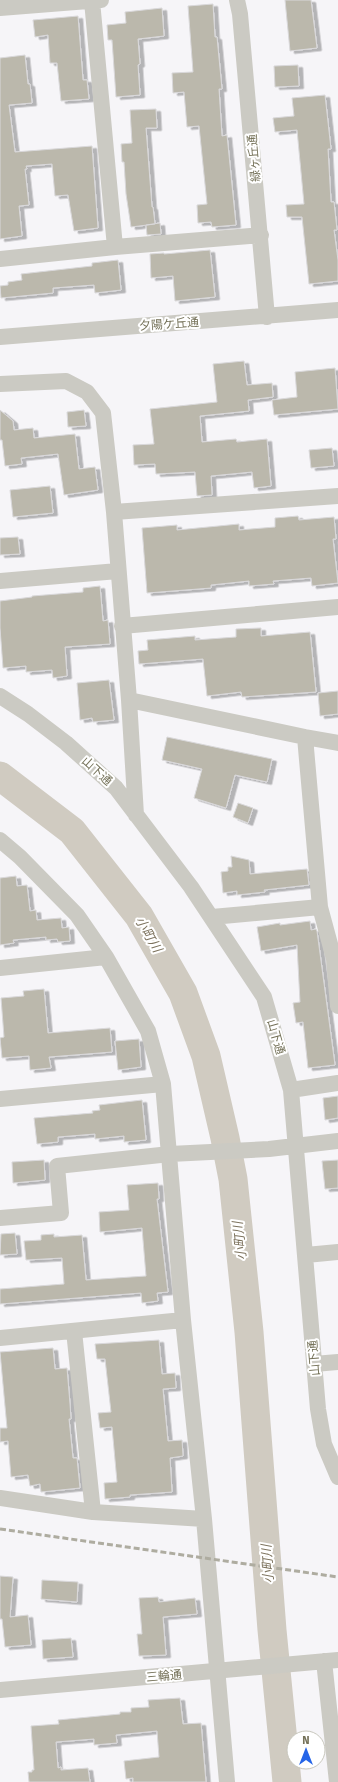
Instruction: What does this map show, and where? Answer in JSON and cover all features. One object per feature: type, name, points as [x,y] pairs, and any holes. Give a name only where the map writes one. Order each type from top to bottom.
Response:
[{"type":"street","points":[[0,8],[96,0],[115,247]]},
{"type":"street","name":"緑ヶ丘通","points":[[237,0],[240,14],[261,235],[267,317]]},
{"type":"street","points":[[0,259],[115,247],[261,235]]},
{"type":"street","name":"夕陽ケ丘通","points":[[0,338],[338,310]]},
{"type":"street","points":[[0,384],[66,381],[87,392],[103,412],[114,512],[129,700],[136,815]]},
{"type":"street","points":[[114,512],[338,496]]},
{"type":"street","points":[[0,580],[118,571]]},
{"type":"street","points":[[122,626],[338,606]]},
{"type":"street","name":"山下通","points":[[0,696],[28,714],[66,743],[116,788],[191,886],[264,997],[291,1090],[314,1364],[324,1444],[338,1476]]},
{"type":"street","points":[[129,700],[305,737],[338,742]]},
{"type":"street","points":[[305,737],[320,907],[334,959],[338,1006]]},
{"type":"street","points":[[0,840],[20,857],[77,915],[106,957],[148,1031],[163,1084],[183,1320],[204,1519],[227,1782]]},
{"type":"street","points":[[0,858],[20,857]]},
{"type":"street","points":[[212,917],[320,907]]},
{"type":"street","points":[[0,968],[106,957]]},
{"type":"street","points":[[291,1090],[338,1083]]},
{"type":"street","points":[[0,1098],[163,1084]]},
{"type":"street","points":[[0,1218],[61,1213],[57,1166],[170,1154],[269,1149],[338,1141]]},
{"type":"street","points":[[306,1255],[338,1252]]},
{"type":"street","points":[[0,1338],[183,1320]]},
{"type":"street","points":[[74,1331],[93,1512]]},
{"type":"street","points":[[314,1364],[338,1362]]},
{"type":"street","points":[[0,1498],[93,1512],[204,1519]]},
{"type":"street","points":[[327,1661],[337,1782]]},
{"type":"street","name":"三輪通","points":[[0,1690],[327,1661]]},
{"type":"building","points":[[285,0],[311,0],[317,48],[290,51]]},
{"type":"building","points":[[213,4],[215,37],[217,37],[222,89],[219,89],[222,136],[227,135],[236,225],[212,227],[211,222],[198,223],[197,205],[207,204],[199,126],[187,127],[184,92],[173,93],[172,73],[193,72],[188,6]]},
{"type":"building","points":[[162,8],[164,36],[138,39],[140,95],[116,97],[112,40],[108,40],[107,25],[126,23],[125,12]]},
{"type":"building","points":[[78,16],[83,80],[87,80],[89,99],[61,101],[57,63],[50,63],[48,35],[35,37],[33,20]]},
{"type":"building","points":[[25,55],[28,84],[30,84],[32,103],[9,105],[15,152],[92,146],[98,228],[74,231],[68,195],[55,196],[52,164],[26,166],[27,169],[25,169],[29,205],[19,206],[22,236],[0,239],[0,58]]},
{"type":"building","points":[[298,65],[299,86],[275,87],[274,66]]},
{"type":"building","points":[[325,95],[331,149],[328,149],[331,202],[334,202],[337,230],[334,230],[338,260],[338,281],[309,284],[302,217],[287,217],[286,205],[304,204],[297,130],[275,132],[273,118],[294,116],[292,98]]},
{"type":"building","points":[[156,109],[157,128],[146,128],[152,207],[155,224],[131,227],[121,144],[132,143],[130,110]]},
{"type":"building","points":[[160,223],[161,234],[147,235],[146,225]]},
{"type":"building","points":[[210,250],[215,297],[175,301],[173,276],[151,278],[150,254]]},
{"type":"building","points":[[118,260],[121,290],[95,293],[94,285],[53,288],[53,293],[1,298],[0,286],[8,285],[8,282],[22,280],[21,274],[92,266],[92,263]]},
{"type":"building","points":[[244,361],[247,385],[272,383],[273,397],[248,400],[249,411],[200,416],[202,442],[236,439],[237,442],[267,439],[271,486],[254,488],[252,472],[211,476],[212,495],[197,496],[195,472],[156,474],[155,464],[134,465],[133,445],[154,444],[150,409],[217,402],[213,364]]},
{"type":"building","points":[[335,368],[338,409],[274,415],[272,400],[297,397],[295,372]]},
{"type":"building","points":[[0,410],[13,421],[14,430],[33,428],[34,438],[75,434],[79,469],[95,467],[98,490],[64,495],[58,454],[21,458],[22,464],[5,466],[2,440],[0,440]]},
{"type":"building","points":[[84,410],[86,426],[68,427],[67,412]]},
{"type":"building","points":[[332,448],[334,466],[311,468],[309,450]]},
{"type":"building","points":[[50,486],[53,513],[13,517],[10,490]]},
{"type":"building","points":[[298,516],[299,520],[334,517],[336,539],[333,539],[338,583],[312,586],[311,578],[273,581],[274,584],[249,586],[249,581],[211,585],[211,588],[147,593],[142,528],[177,525],[177,530],[239,524],[239,530],[275,527],[275,518]]},
{"type":"building","points":[[18,537],[20,554],[0,555],[0,538]]},
{"type":"building","points":[[100,586],[103,621],[108,620],[110,644],[65,647],[67,676],[53,678],[52,670],[26,672],[26,666],[3,668],[0,628],[0,601],[32,596],[83,592],[83,588]]},
{"type":"building","points":[[261,628],[261,636],[310,632],[316,692],[242,697],[241,692],[207,696],[203,659],[139,664],[138,651],[148,650],[147,640],[195,636],[195,640],[236,637],[236,629]]},
{"type":"building","points":[[109,680],[114,720],[93,722],[92,718],[80,720],[77,683]]},
{"type":"building","points":[[338,691],[338,714],[320,716],[318,693]]},
{"type":"building","points":[[167,737],[272,759],[267,782],[235,775],[226,808],[194,798],[202,769],[162,760]]},
{"type":"building","points":[[238,803],[253,808],[248,823],[233,817]]},
{"type":"building","points":[[231,856],[249,860],[250,874],[307,869],[309,885],[264,890],[265,892],[237,895],[237,891],[223,893],[221,872],[228,871],[228,867],[232,867]]},
{"type":"building","points":[[16,876],[17,886],[27,885],[30,911],[36,910],[37,920],[61,918],[62,928],[69,927],[70,941],[58,942],[57,939],[46,940],[46,937],[13,940],[14,943],[0,945],[0,878]]},
{"type":"building","points":[[310,921],[311,930],[316,929],[317,931],[335,1065],[308,1068],[303,1022],[296,1023],[293,1003],[300,1002],[297,945],[261,951],[257,927],[280,923],[280,925]]},
{"type":"building","points":[[44,989],[48,1033],[110,1028],[112,1052],[49,1057],[51,1068],[30,1070],[29,1056],[2,1058],[0,1038],[4,1037],[1,998],[24,996],[23,991]]},
{"type":"building","points":[[139,1039],[141,1067],[118,1070],[115,1041]]},
{"type":"building","points":[[338,1096],[338,1118],[325,1120],[323,1098]]},
{"type":"building","points":[[142,1100],[146,1140],[124,1142],[124,1136],[95,1139],[95,1134],[58,1137],[58,1142],[37,1144],[34,1118],[93,1113],[92,1111],[100,1110],[99,1105]]},
{"type":"building","points":[[44,1160],[45,1180],[13,1183],[12,1162]]},
{"type":"building","points":[[338,1160],[338,1188],[325,1189],[322,1161]]},
{"type":"building","points":[[158,1183],[159,1199],[157,1199],[168,1292],[157,1293],[158,1301],[142,1303],[141,1293],[0,1304],[0,1289],[64,1284],[62,1258],[26,1260],[24,1241],[41,1240],[41,1235],[54,1234],[54,1237],[82,1235],[86,1280],[146,1276],[142,1228],[100,1232],[99,1212],[129,1210],[127,1185]]},
{"type":"building","points":[[15,1233],[17,1254],[0,1255],[1,1234]]},
{"type":"building","points":[[159,1340],[162,1374],[175,1373],[176,1388],[163,1389],[168,1441],[182,1440],[183,1456],[170,1458],[172,1492],[130,1495],[130,1497],[105,1499],[104,1483],[117,1482],[112,1427],[100,1428],[98,1413],[111,1412],[105,1359],[97,1359],[95,1344]]},
{"type":"building","points":[[53,1348],[55,1369],[67,1368],[71,1419],[69,1419],[73,1458],[77,1458],[80,1488],[41,1492],[40,1484],[30,1486],[28,1475],[11,1477],[8,1441],[0,1442],[0,1428],[7,1428],[0,1352]]},
{"type":"building","points":[[0,1576],[13,1577],[10,1617],[28,1615],[31,1645],[5,1647],[2,1619],[0,1619]]},
{"type":"building","points":[[42,1580],[78,1582],[77,1602],[41,1599]]},
{"type":"building","points":[[158,1597],[159,1602],[195,1598],[197,1614],[163,1617],[166,1655],[139,1656],[137,1634],[142,1634],[139,1598]]},
{"type":"building","points":[[71,1638],[73,1657],[43,1659],[42,1640]]},
{"type":"building","points":[[180,1698],[183,1724],[201,1723],[206,1782],[133,1782],[133,1778],[126,1779],[124,1761],[159,1757],[157,1731],[116,1735],[117,1743],[94,1745],[94,1739],[56,1742],[58,1768],[61,1767],[61,1770],[88,1768],[90,1782],[29,1782],[28,1772],[32,1772],[32,1770],[34,1770],[31,1726],[59,1724],[58,1720],[131,1712],[131,1708],[149,1707],[148,1700]]},
{"type":"waterway","name":"小町川","points":[[0,776],[72,831],[139,916],[183,993],[206,1056],[233,1179],[249,1332],[272,1630],[287,1782]]},
{"type":"railway","points":[[0,1529],[338,1577]]}]
